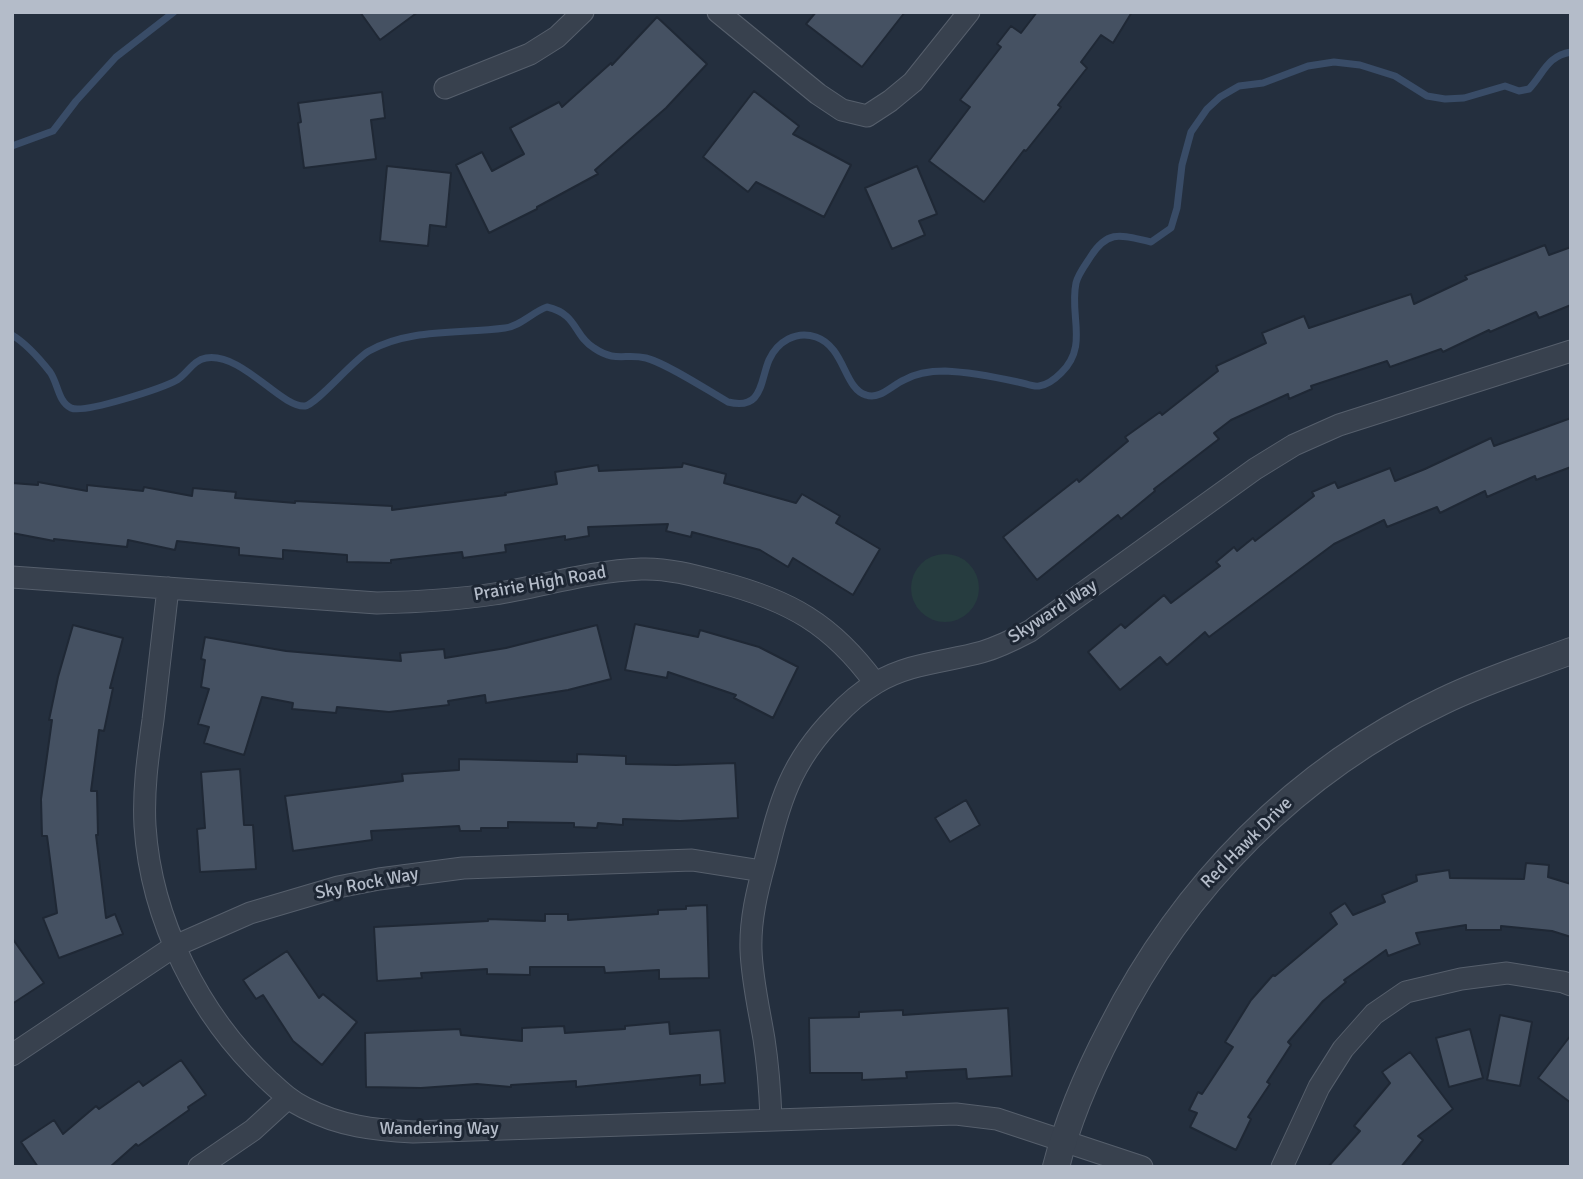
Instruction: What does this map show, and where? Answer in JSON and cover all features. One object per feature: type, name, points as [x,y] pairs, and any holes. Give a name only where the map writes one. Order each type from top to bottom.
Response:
[{"type":"street","points":[[444,88],[530,54],[557,37],[583,12]]},
{"type":"street","points":[[718,12],[826,99],[842,110],[867,116],[913,82],[969,12]]},
{"type":"street","name":"Skyward Way","points":[[771,1118],[768,1065],[752,976],[754,903],[787,783],[799,760],[837,715],[875,683],[922,664],[997,647],[1030,631],[1255,470],[1316,434],[1571,351]]},
{"type":"street","name":"Prairie High Road","points":[[168,588],[377,603],[420,602],[496,593],[617,571],[667,570],[754,591],[801,612],[839,640],[857,658],[875,683]]},
{"type":"street","points":[[12,578],[168,588]]},
{"type":"street","name":"Wandering Way","points":[[168,588],[145,788],[150,864],[158,901],[175,946],[195,985],[223,1029],[247,1060],[288,1098],[303,1108],[339,1123],[372,1130],[413,1132],[771,1118],[956,1114],[997,1119],[1142,1167]]},
{"type":"street","name":"Red Hawk Drive","points":[[1056,1167],[1079,1097],[1102,1046],[1148,963],[1198,893],[1256,830],[1326,770],[1404,721],[1485,682],[1571,651]]},
{"type":"street","name":"Sky Rock Way","points":[[12,1055],[175,946],[250,914],[298,898],[379,878],[463,868],[692,860],[762,871]]},
{"type":"street","points":[[1282,1167],[1319,1087],[1342,1049],[1374,1014],[1406,992],[1461,979],[1507,973],[1571,985]]},
{"type":"street","points":[[199,1167],[253,1130],[288,1098]]},
{"type":"green space","points":[[945,554],[958,556],[969,564],[977,575],[977,601],[969,612],[958,620],[945,622],[932,620],[921,612],[913,601],[911,588],[913,575],[921,564],[932,556]]},
{"type":"building","points":[[360,12],[418,12],[380,40]]},
{"type":"building","points":[[816,12],[905,12],[862,67],[806,24]]},
{"type":"building","points":[[1037,12],[1132,12],[1113,43],[1101,35],[1081,62],[1087,68],[1058,105],[1061,107],[984,202],[929,161],[970,107],[960,100],[1001,47],[997,44],[1011,26],[1021,33]]},
{"type":"building","points":[[657,17],[707,64],[666,108],[595,170],[598,174],[489,233],[456,165],[482,152],[492,171],[524,154],[510,128],[559,102],[562,107],[611,63],[612,65]]},
{"type":"building","points":[[754,91],[799,126],[793,134],[851,165],[824,217],[756,182],[748,192],[703,157]]},
{"type":"building","points":[[382,92],[385,118],[371,120],[376,159],[304,168],[298,103]]},
{"type":"building","points":[[387,166],[451,173],[446,227],[430,225],[428,246],[380,241]]},
{"type":"building","points":[[917,166],[937,214],[919,221],[925,235],[892,249],[865,188]]},
{"type":"building","points":[[1545,245],[1549,255],[1571,247],[1571,305],[1539,318],[1536,312],[1443,352],[1441,349],[1390,367],[1387,361],[1311,386],[1312,389],[1289,399],[1288,394],[1231,420],[1214,433],[1219,439],[1154,489],[1155,491],[1121,519],[1118,515],[1037,580],[1003,537],[1077,479],[1079,482],[1128,441],[1125,437],[1160,412],[1162,415],[1218,371],[1216,366],[1266,343],[1262,333],[1304,316],[1309,328],[1411,294],[1414,304],[1467,279],[1465,276]]},
{"type":"building","points":[[1571,418],[1571,467],[1536,480],[1535,476],[1487,497],[1485,491],[1440,513],[1437,507],[1387,527],[1384,520],[1334,544],[1209,637],[1205,632],[1167,665],[1160,657],[1120,690],[1088,652],[1121,624],[1125,628],[1164,595],[1171,603],[1220,566],[1216,562],[1234,547],[1237,551],[1253,538],[1255,541],[1314,496],[1312,492],[1335,482],[1338,488],[1390,468],[1395,481],[1491,438],[1494,446]]},
{"type":"building","points":[[683,463],[726,474],[724,483],[796,503],[802,494],[840,516],[836,523],[880,549],[853,595],[793,558],[788,567],[760,550],[692,532],[691,537],[666,531],[668,524],[588,527],[589,536],[565,540],[565,536],[505,545],[506,552],[463,558],[462,552],[391,560],[391,563],[347,562],[347,555],[283,550],[283,559],[239,555],[239,548],[177,541],[175,550],[128,540],[127,547],[54,541],[12,533],[12,483],[38,485],[38,482],[87,491],[87,485],[143,491],[144,487],[192,496],[193,488],[236,492],[235,498],[392,506],[392,510],[506,495],[505,493],[557,484],[555,472],[598,465],[599,471],[682,467]]},
{"type":"building","points":[[635,624],[698,637],[700,630],[759,647],[798,667],[773,718],[734,698],[736,695],[668,672],[667,678],[625,670]]},
{"type":"building","points":[[73,625],[123,638],[110,688],[113,688],[104,731],[99,730],[91,791],[97,791],[96,835],[106,918],[115,914],[123,934],[59,958],[43,918],[57,913],[47,836],[42,836],[41,799],[52,720],[49,720]]},
{"type":"building","points":[[597,625],[611,679],[568,690],[486,703],[485,695],[448,701],[449,705],[389,712],[337,707],[336,713],[292,709],[293,703],[262,697],[244,755],[204,743],[209,727],[198,724],[209,689],[201,687],[205,660],[201,659],[205,637],[286,651],[401,661],[400,653],[444,649],[445,658],[506,648]]},
{"type":"building","points":[[577,754],[626,756],[626,764],[735,763],[738,818],[680,821],[623,819],[623,825],[598,823],[597,828],[574,827],[574,823],[508,822],[508,828],[481,828],[481,831],[460,831],[459,826],[371,831],[372,840],[293,851],[285,796],[403,781],[402,774],[459,770],[459,759],[577,762]]},
{"type":"building","points":[[240,769],[244,825],[253,825],[256,869],[200,872],[197,829],[205,828],[201,772]]},
{"type":"building","points":[[966,800],[980,825],[950,842],[935,818]]},
{"type":"building","points":[[1526,863],[1549,865],[1548,877],[1571,884],[1571,937],[1552,931],[1501,926],[1501,930],[1466,930],[1466,925],[1416,933],[1420,944],[1388,956],[1386,950],[1344,980],[1346,982],[1323,1001],[1288,1042],[1291,1045],[1248,1117],[1251,1119],[1236,1150],[1190,1127],[1197,1113],[1189,1110],[1198,1092],[1202,1094],[1233,1047],[1225,1042],[1251,1000],[1273,975],[1337,924],[1330,913],[1345,903],[1353,915],[1385,902],[1382,895],[1417,881],[1416,875],[1449,870],[1450,878],[1524,879]]},
{"type":"building","points":[[707,905],[709,978],[659,979],[659,970],[605,973],[604,967],[530,967],[530,975],[487,974],[487,969],[421,973],[422,978],[377,981],[374,927],[488,919],[545,921],[545,914],[568,914],[568,920],[658,914],[658,910]]},
{"type":"building","points":[[12,938],[44,983],[12,1004]]},
{"type":"building","points":[[287,951],[319,998],[323,994],[357,1022],[322,1065],[293,1041],[263,995],[256,999],[243,980]]},
{"type":"building","points":[[1008,1008],[1012,1076],[967,1079],[966,1069],[906,1072],[907,1078],[862,1080],[862,1073],[810,1073],[809,1018],[859,1017],[859,1012],[903,1010],[903,1015]]},
{"type":"building","points":[[1500,1015],[1532,1022],[1520,1086],[1487,1080]]},
{"type":"building","points":[[669,1022],[670,1034],[720,1030],[725,1083],[700,1085],[700,1075],[576,1087],[576,1081],[511,1087],[477,1084],[421,1088],[366,1087],[365,1033],[460,1029],[461,1035],[522,1041],[522,1028],[564,1026],[565,1033],[625,1029],[625,1026]]},
{"type":"building","points":[[1470,1029],[1483,1078],[1449,1087],[1436,1038]]},
{"type":"building","points":[[1571,1035],[1571,1103],[1538,1078]]},
{"type":"building","points":[[1410,1052],[1453,1109],[1418,1136],[1423,1140],[1401,1167],[1328,1167],[1360,1131],[1354,1126],[1390,1083],[1382,1072]]},
{"type":"building","points":[[181,1060],[206,1095],[138,1146],[136,1144],[110,1167],[38,1167],[21,1142],[54,1120],[63,1134],[96,1106],[99,1109],[139,1081],[143,1086]]},
{"type":"waterway","points":[[12,146],[53,131],[116,57],[174,12]]},
{"type":"waterway","points":[[12,335],[50,372],[67,405],[79,409],[124,399],[169,384],[198,361],[206,358],[220,358],[233,363],[284,398],[305,406],[318,398],[362,356],[385,344],[418,335],[511,327],[547,307],[557,310],[570,320],[587,343],[602,353],[655,361],[728,402],[739,404],[754,398],[769,360],[777,348],[788,339],[801,335],[809,335],[826,342],[839,358],[853,385],[866,395],[881,394],[914,376],[940,371],[1039,386],[1059,375],[1074,352],[1076,283],[1082,269],[1098,247],[1104,241],[1117,236],[1151,242],[1171,228],[1191,132],[1207,109],[1220,97],[1239,86],[1263,83],[1308,66],[1334,62],[1360,65],[1395,76],[1427,96],[1445,99],[1464,98],[1505,86],[1519,91],[1529,89],[1556,57],[1571,52]]}]
